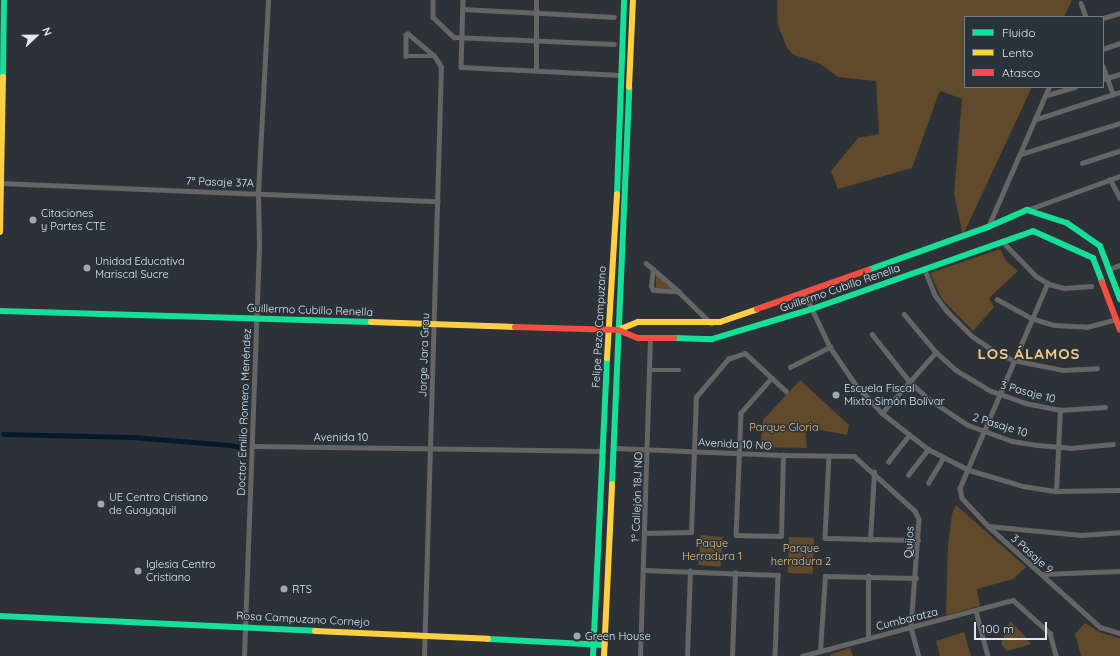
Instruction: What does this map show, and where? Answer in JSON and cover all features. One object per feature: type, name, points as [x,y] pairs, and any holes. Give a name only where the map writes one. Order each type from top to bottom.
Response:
[{"type":"street","points":[[0,232],[4,0]]},
{"type":"street","name":"Doctor Emilio Romero Menéndez","points":[[244,656],[256,318],[258,192],[268,0]]},
{"type":"street","points":[[433,0],[433,17],[454,38],[460,37],[614,44]]},
{"type":"street","points":[[463,0],[460,37],[461,67],[621,75]]},
{"type":"street","points":[[536,0],[536,70]]},
{"type":"street","name":"Felipe Pezo Campuzano","points":[[593,656],[608,330],[620,138],[624,0]]},
{"type":"street","name":"Felipe Pezo Campuzano","points":[[604,656],[615,448],[618,330],[629,139],[633,0]]},
{"type":"street","points":[[1081,3],[1086,16]]},
{"type":"street","points":[[463,9],[614,17]]},
{"type":"street","points":[[1104,18],[1120,13]]},
{"type":"street","name":"Jorge Jara Grau","points":[[424,656],[441,67],[434,56],[408,34],[406,35],[406,56],[434,56]]},
{"type":"street","points":[[1104,49],[1120,43]]},
{"type":"street","points":[[1113,94],[1105,78],[1120,74]]},
{"type":"street","points":[[988,226],[1037,119],[1049,88]]},
{"type":"street","points":[[1047,95],[1072,88]]},
{"type":"street","points":[[1037,119],[1120,93]]},
{"type":"street","points":[[1021,154],[1120,123]]},
{"type":"street","points":[[620,138],[629,139]]},
{"type":"street","points":[[1082,163],[1120,152]]},
{"type":"street","name":"Guillermo Cubillo Renella","points":[[0,311],[608,330],[618,330],[638,322],[711,323],[804,292],[988,226],[1120,176]]},
{"type":"street","points":[[1110,179],[1120,198]]},
{"type":"street","name":"7° Pasaje 37A","points":[[1,183],[258,192],[438,201]]},
{"type":"street","points":[[1027,210],[1067,223],[1089,236],[1100,246],[1120,299]]},
{"type":"street","name":"Guillermo Cubillo Renella","points":[[618,330],[638,338],[712,339],[812,309],[1004,243],[1034,231],[1042,233],[1093,258],[1120,330]]},
{"type":"street","points":[[1004,243],[1036,276],[1048,283],[1064,288],[1091,286]]},
{"type":"street","points":[[646,263],[711,323]]},
{"type":"street","points":[[1109,269],[1120,265]]},
{"type":"street","points":[[653,269],[651,286],[653,290],[679,292]]},
{"type":"street","points":[[925,270],[935,295],[960,326],[983,344],[1014,360],[1063,370],[1097,368]]},
{"type":"street","name":"3 Pasaje 9","points":[[1048,283],[1031,318],[969,470],[960,488],[962,498],[988,526],[1100,627],[1120,633]]},
{"type":"street","points":[[804,292],[830,347],[856,385],[882,413],[908,436],[928,449],[969,470],[1023,486],[1056,491],[1120,490]]},
{"type":"street","points":[[997,299],[1031,318],[1073,327],[1087,326],[1116,319]]},
{"type":"street","name":"3 Pasaje 10","points":[[904,314],[936,352],[978,385],[999,395],[1060,410],[1105,407]]},
{"type":"street","name":"2 Pasaje 10","points":[[872,334],[910,382],[952,416],[984,431],[1012,441],[1057,448],[1113,444]]},
{"type":"street","name":"1º Callejón 18J NO","points":[[640,656],[648,450],[650,338]]},
{"type":"street","points":[[790,367],[830,347]]},
{"type":"street","points":[[882,413],[936,352]]},
{"type":"street","points":[[644,533],[690,533],[696,395],[728,359],[745,353],[786,391]]},
{"type":"street","points":[[649,370],[679,370]]},
{"type":"street","points":[[772,378],[741,413],[736,534],[780,536],[783,455]]},
{"type":"street","points":[[1056,491],[1060,410]]},
{"type":"street","points":[[888,462],[908,436]]},
{"type":"street","name":"Avenida 10","points":[[252,446],[430,447],[603,451]]},
{"type":"street","name":"Avenida 10 NO","points":[[615,448],[783,455],[854,456]]},
{"type":"street","points":[[908,475],[928,449]]},
{"type":"street","points":[[829,456],[825,538],[918,540]]},
{"type":"street","name":"Quijos","points":[[854,456],[874,472],[918,514],[916,578],[911,627],[919,656]]},
{"type":"street","points":[[928,483],[943,458]]},
{"type":"street","points":[[870,540],[874,472]]},
{"type":"street","points":[[988,526],[1081,535],[1120,532]]},
{"type":"street","points":[[643,570],[778,575],[775,656]]},
{"type":"street","points":[[1042,574],[1120,570]]},
{"type":"street","points":[[687,656],[690,571]]},
{"type":"street","points":[[732,656],[735,573]]},
{"type":"street","points":[[820,651],[825,576],[916,578]]},
{"type":"street","points":[[868,576],[868,638]]},
{"type":"street","name":"Cumbaratza","points":[[802,656],[815,654],[820,651],[868,638],[1016,601],[1050,633],[1056,656]]},
{"type":"street","points":[[976,611],[988,656]]},
{"type":"street","name":"Rosa Campuzano Cornejo","points":[[0,616],[245,626],[604,645]]},
{"type":"green space","points":[[777,0],[1072,0],[1064,16],[964,16],[964,88],[1032,88],[963,235],[954,194],[962,99],[941,91],[939,93],[912,168],[838,189],[831,171],[858,138],[879,134],[876,81],[838,77],[819,63],[794,55],[787,48],[778,25]]},
{"type":"green space","points":[[1000,249],[1006,261],[1018,271],[989,298],[994,307],[973,331],[942,299],[930,273]]},
{"type":"green space","points":[[656,275],[671,288],[671,289],[656,288]]},
{"type":"green space","name":"Parque Gloria","points":[[800,380],[849,425],[847,435],[805,427],[807,448],[760,447],[763,420]]},
{"type":"green space","points":[[956,505],[1026,567],[1013,579],[977,589],[980,606],[946,615],[948,545],[952,514]]},
{"type":"green space","name":"Paque Herradura 1","points":[[701,535],[723,537],[720,567],[698,565]]},
{"type":"green space","name":"Parque herradura 2","points":[[789,537],[814,538],[813,574],[788,573]]},
{"type":"green space","points":[[1010,621],[1031,644],[1007,651],[1001,644]]},
{"type":"green space","points":[[1085,623],[1101,633],[1120,638],[1120,656],[1081,656],[1075,634]]},
{"type":"green space","points":[[964,632],[971,656],[940,656],[936,641]]},
{"type":"green space","points":[[850,648],[853,656],[831,656],[831,654]]},
{"type":"waterway","points":[[3,434],[132,437],[230,445],[243,448]]},
{"type":"traffic: fast","points":[[3,77],[4,0]]},
{"type":"traffic: fast","points":[[617,194],[624,0]]},
{"type":"traffic: fast","points":[[612,484],[629,87]]},
{"type":"traffic: fast","points":[[868,270],[988,227],[1027,210],[1067,223],[1100,246],[1120,299]]},
{"type":"traffic: fast","points":[[674,338],[712,339],[812,309],[1033,231],[1093,258],[1102,282]]},
{"type":"traffic: fast","points":[[0,311],[371,322]]},
{"type":"traffic: fast","points":[[593,656],[607,358]]},
{"type":"traffic: fast","points":[[0,616],[315,631]]},
{"type":"traffic: fast","points":[[488,639],[605,645]]},
{"type":"traffic: slow","points":[[629,87],[633,0]]},
{"type":"traffic: slow","points":[[0,232],[3,77]]},
{"type":"traffic: slow","points":[[607,358],[617,194]]},
{"type":"traffic: slow","points":[[618,330],[638,322],[720,322],[757,309]]},
{"type":"traffic: slow","points":[[371,322],[515,327]]},
{"type":"traffic: slow","points":[[604,656],[612,484]]},
{"type":"traffic: slow","points":[[315,631],[488,639]]},
{"type":"traffic: jam","points":[[757,309],[868,270]]},
{"type":"traffic: jam","points":[[1102,282],[1120,330]]},
{"type":"traffic: jam","points":[[515,327],[618,330],[638,338],[674,338]]},
{"type":"place","name":"Citaciones y Partes CTE","points":[[33,220]]},
{"type":"place","name":"Unidad Educativa Mariscal Sucre","points":[[87,268]]},
{"type":"place","name":"Escuela Fiscal Mixta Simón Bolívar","points":[[836,395]]},
{"type":"place","name":"UE Centro Cristiano de Guayaquil","points":[[101,504]]},
{"type":"place","name":"Iglesia Centro Cristiano","points":[[138,571]]},
{"type":"place","name":"RTS","points":[[284,589]]},
{"type":"place","name":"Green House","points":[[577,636]]},
{"type":"district","name":"LOS ÁLAMOS","points":[[1029,354]]}]
